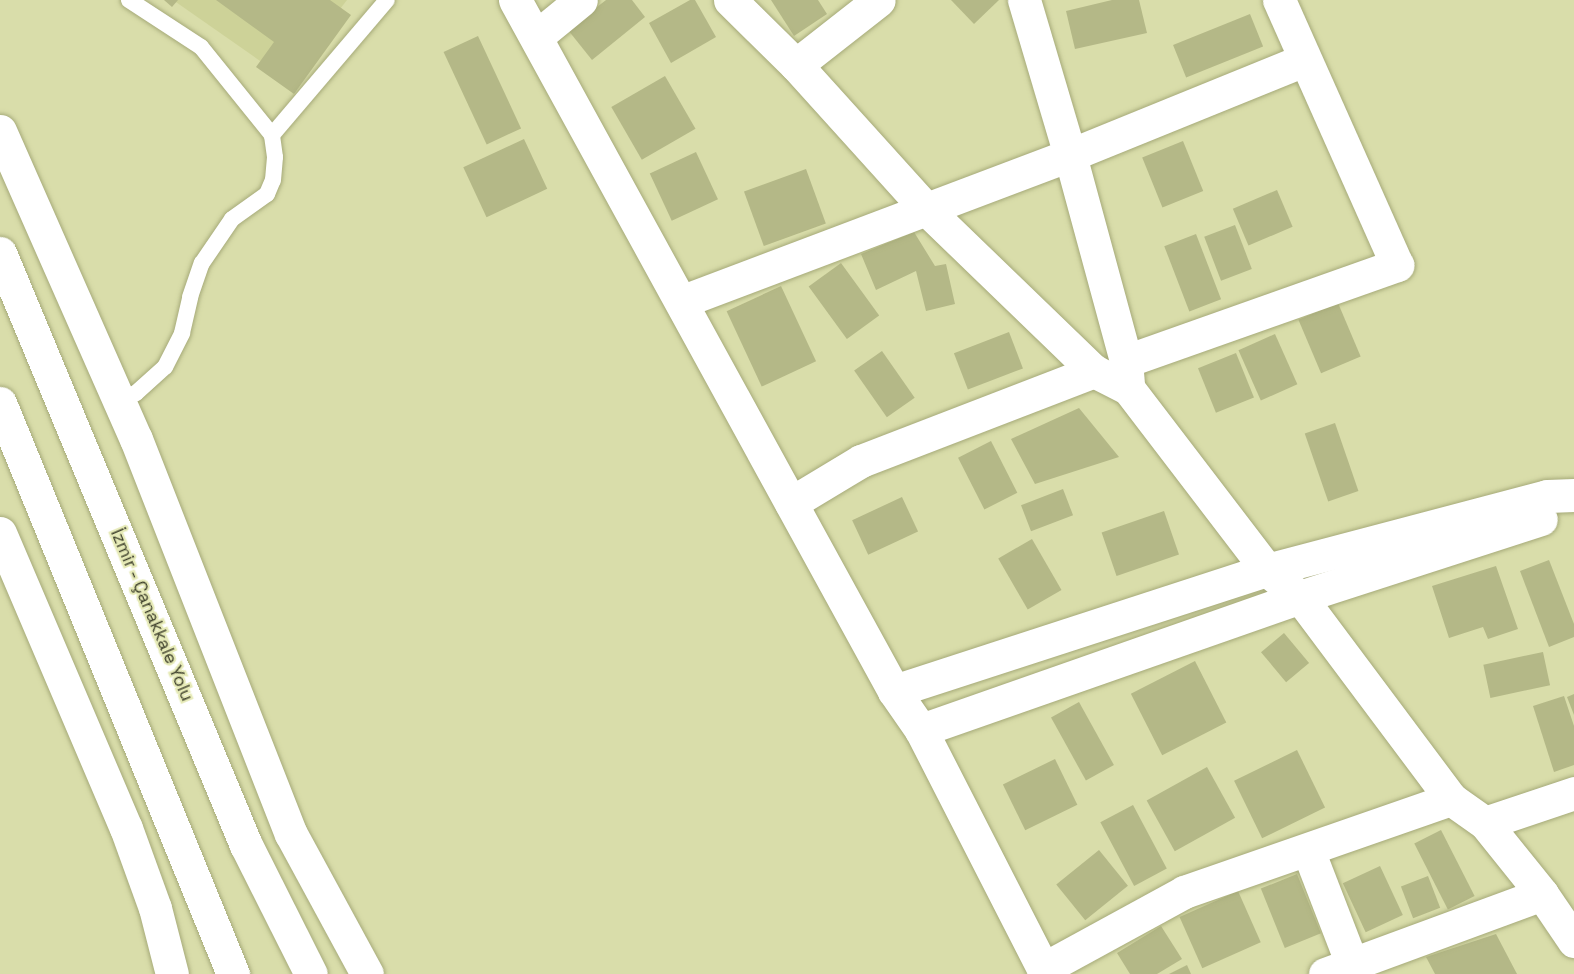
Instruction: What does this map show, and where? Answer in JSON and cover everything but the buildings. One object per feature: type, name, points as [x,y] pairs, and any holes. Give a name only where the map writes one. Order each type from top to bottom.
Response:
[{"type":"main road","points":[[515,0],[683,301],[894,691],[921,730],[1045,971],[1184,892],[1451,799]]},
{"type":"main road","points":[[536,37],[581,0]]},
{"type":"main road","points":[[730,0],[796,65],[925,208],[1094,371]]},
{"type":"main road","points":[[1024,0],[1070,155],[1127,374],[1267,570],[1300,597],[1451,799],[1485,823],[1542,894],[1574,941]]},
{"type":"main road","points":[[791,503],[861,461],[1094,371],[1127,374],[1397,265],[1279,0]]},
{"type":"main road","points":[[796,65],[872,2]]},
{"type":"main road","points":[[683,301],[1070,155],[1304,60]]},
{"type":"main road","points":[[0,131],[119,400],[291,834],[367,974]]},
{"type":"main road","name":"İzmir - Çanakkale Yolu","points":[[0,253],[246,845],[311,974]]},
{"type":"main road","points":[[0,403],[203,895],[233,974]]},
{"type":"main road","points":[[894,691],[1267,570],[1547,496],[1574,495]]},
{"type":"main road","points":[[921,730],[1300,597],[1553,515],[1574,515]]},
{"type":"main road","points":[[0,533],[126,828],[155,908],[172,974]]},
{"type":"main road","points":[[1485,823],[1574,793]]},
{"type":"main road","points":[[1308,850],[1339,969],[1542,894]]},
{"type":"lane","points":[[119,400],[136,393],[165,367],[182,333],[190,297],[202,264],[232,219],[267,194],[273,180],[275,157],[272,135],[201,47],[129,0]]},
{"type":"lane","points":[[272,135],[376,4]]},
{"type":"shaded area","points":[[173,0],[347,0],[286,79]]}]
